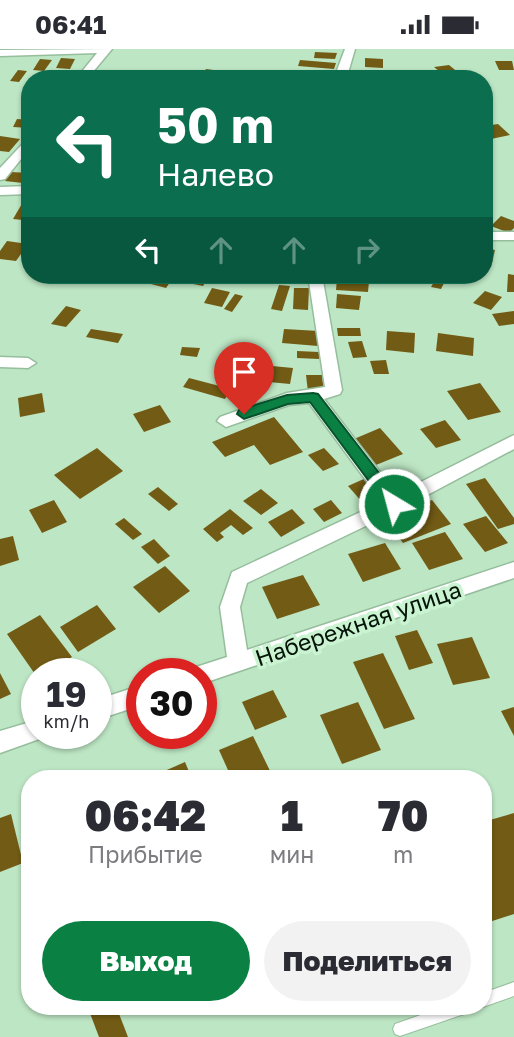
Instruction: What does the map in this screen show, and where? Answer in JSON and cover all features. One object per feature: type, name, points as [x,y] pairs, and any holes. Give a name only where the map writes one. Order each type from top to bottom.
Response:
[{"type":"street","points":[[343,70],[350,49]]},
{"type":"street","points":[[0,53],[106,50]]},
{"type":"street","points":[[89,70],[106,50]]},
{"type":"street","points":[[0,176],[21,151]]},
{"type":"street","points":[[0,191],[21,190]]},
{"type":"street","points":[[493,236],[514,236]]},
{"type":"street","points":[[226,421],[287,400],[313,397],[334,390],[316,284]]},
{"type":"street","points":[[0,362],[28,363]]},
{"type":"street","points":[[313,397],[394,504]]},
{"type":"street","points":[[238,663],[230,607],[239,578],[394,504],[514,441]]},
{"type":"street","name":"Набережная улица","points":[[217,670],[514,570]]},
{"type":"street","points":[[0,742],[21,735]]},
{"type":"lane","points":[[492,997],[514,989]]},
{"type":"lane","points":[[400,1029],[441,1015]]},
{"type":"building","points":[[315,52],[337,53],[335,59],[314,58]]},
{"type":"building","points":[[61,58],[75,59],[70,69],[56,68]]},
{"type":"building","points":[[365,58],[383,59],[383,68],[365,67]]},
{"type":"building","points":[[40,59],[52,60],[45,70],[33,70]]},
{"type":"building","points":[[300,60],[336,63],[334,69],[298,66]]},
{"type":"building","points":[[495,61],[512,61],[514,70],[499,70]]},
{"type":"building","points":[[449,65],[455,70],[438,70],[434,67]]},
{"type":"building","points":[[18,70],[21,70],[19,82],[10,81]]},
{"type":"building","points":[[17,119],[21,119],[21,127],[13,127]]},
{"type":"building","points":[[498,124],[510,135],[493,139],[493,125]]},
{"type":"building","points":[[0,136],[20,139],[9,152],[0,151]]},
{"type":"building","points":[[11,172],[21,173],[21,183],[5,181]]},
{"type":"building","points":[[21,205],[21,220],[13,219]]},
{"type":"building","points":[[501,216],[514,221],[514,228],[509,233],[493,227]]},
{"type":"building","points":[[7,241],[21,243],[21,254],[16,261],[0,259],[0,251]]},
{"type":"building","points":[[508,274],[514,275],[514,292],[507,292]]},
{"type":"building","points":[[151,284],[169,284],[166,288]]},
{"type":"building","points":[[336,284],[369,284],[368,292],[336,290]]},
{"type":"building","points":[[433,284],[444,284],[441,289],[431,287]]},
{"type":"building","points":[[279,285],[290,286],[282,311],[271,309]]},
{"type":"building","points":[[212,288],[230,292],[222,307],[204,303]]},
{"type":"building","points":[[294,288],[309,288],[308,310],[293,309]]},
{"type":"building","points":[[485,291],[502,297],[491,310],[473,303]]},
{"type":"building","points":[[235,294],[243,296],[232,312],[224,309]]},
{"type":"building","points":[[337,294],[361,296],[359,310],[336,308]]},
{"type":"building","points":[[66,306],[81,310],[66,327],[51,324]]},
{"type":"building","points":[[514,311],[514,324],[499,326],[492,314]]},
{"type":"building","points":[[337,328],[360,328],[361,336],[338,336]]},
{"type":"building","points":[[91,329],[123,334],[118,343],[86,337]]},
{"type":"building","points":[[284,329],[319,331],[318,346],[282,343]]},
{"type":"building","points":[[387,331],[415,333],[414,353],[386,350]]},
{"type":"building","points":[[438,333],[474,338],[473,356],[436,351]]},
{"type":"building","points":[[362,341],[367,357],[353,358],[348,342]]},
{"type":"building","points":[[182,347],[200,348],[197,357],[180,355]]},
{"type":"building","points":[[297,351],[319,352],[319,359],[297,358]]},
{"type":"building","points":[[386,360],[389,374],[374,374],[370,361]]},
{"type":"building","points":[[241,364],[265,367],[260,383],[236,380]]},
{"type":"building","points":[[272,366],[293,368],[290,384],[269,382]]},
{"type":"building","points":[[306,375],[322,375],[324,392],[308,392]]},
{"type":"building","points":[[189,378],[231,389],[225,399],[183,387]]},
{"type":"building","points":[[480,383],[501,412],[468,420],[447,391]]},
{"type":"building","points":[[42,393],[45,412],[20,417],[18,398]]},
{"type":"building","points":[[160,405],[171,422],[144,432],[133,414]]},
{"type":"building","points":[[274,417],[303,452],[270,465],[254,445],[225,457],[212,442]]},
{"type":"building","points":[[445,420],[461,440],[436,448],[420,429]]},
{"type":"building","points":[[380,428],[403,454],[376,465],[354,439]]},
{"type":"building","points":[[97,448],[123,471],[80,499],[54,475]]},
{"type":"building","points":[[324,448],[339,464],[323,471],[308,455]]},
{"type":"building","points":[[366,478],[380,495],[363,503],[348,486]]},
{"type":"building","points":[[485,478],[514,518],[514,524],[498,529],[466,484]]},
{"type":"building","points":[[158,487],[178,504],[169,511],[148,494]]},
{"type":"building","points":[[261,489],[278,503],[261,515],[243,501]]},
{"type":"building","points":[[54,500],[67,522],[42,533],[29,510]]},
{"type":"building","points":[[331,500],[342,513],[324,522],[313,509]]},
{"type":"building","points":[[432,500],[451,524],[403,543],[385,518]]},
{"type":"building","points":[[230,509],[253,528],[243,535],[231,525],[220,533],[224,537],[217,542],[203,529]]},
{"type":"building","points":[[292,509],[305,523],[281,537],[268,522]]},
{"type":"building","points":[[486,516],[508,543],[485,552],[463,524]]},
{"type":"building","points":[[124,518],[142,534],[133,540],[115,524]]},
{"type":"building","points":[[445,532],[463,559],[429,570],[412,543]]},
{"type":"building","points":[[13,536],[19,560],[0,566],[0,539]]},
{"type":"building","points":[[154,539],[170,556],[158,564],[141,547]]},
{"type":"building","points":[[385,543],[401,569],[363,582],[348,554]]},
{"type":"building","points":[[165,566],[190,591],[159,613],[133,587]]},
{"type":"building","points":[[303,575],[320,605],[277,619],[262,587]]},
{"type":"building","points":[[97,605],[116,629],[78,652],[60,627]]},
{"type":"building","points":[[40,615],[72,657],[24,658],[7,634]]},
{"type":"building","points":[[417,630],[433,663],[409,670],[395,636]]},
{"type":"building","points":[[472,637],[490,678],[453,685],[437,644]]},
{"type":"building","points":[[383,653],[415,719],[384,729],[353,662]]},
{"type":"building","points":[[0,673],[11,694],[0,699]]},
{"type":"building","points":[[273,690],[287,717],[255,730],[242,702]]},
{"type":"building","points":[[358,702],[381,750],[342,764],[320,715]]},
{"type":"building","points":[[514,707],[514,736],[501,711]]},
{"type":"building","points":[[253,736],[270,770],[228,770],[219,750]]},
{"type":"building","points":[[185,762],[188,770],[167,770]]},
{"type":"building","points":[[514,813],[514,914],[492,921],[492,819]]},
{"type":"building","points":[[11,814],[21,864],[0,872],[0,818]]},
{"type":"building","points":[[91,1015],[119,1015],[128,1037],[99,1037]]},
{"type":"route","points":[[244,414],[287,400],[313,397],[394,504]]}]
